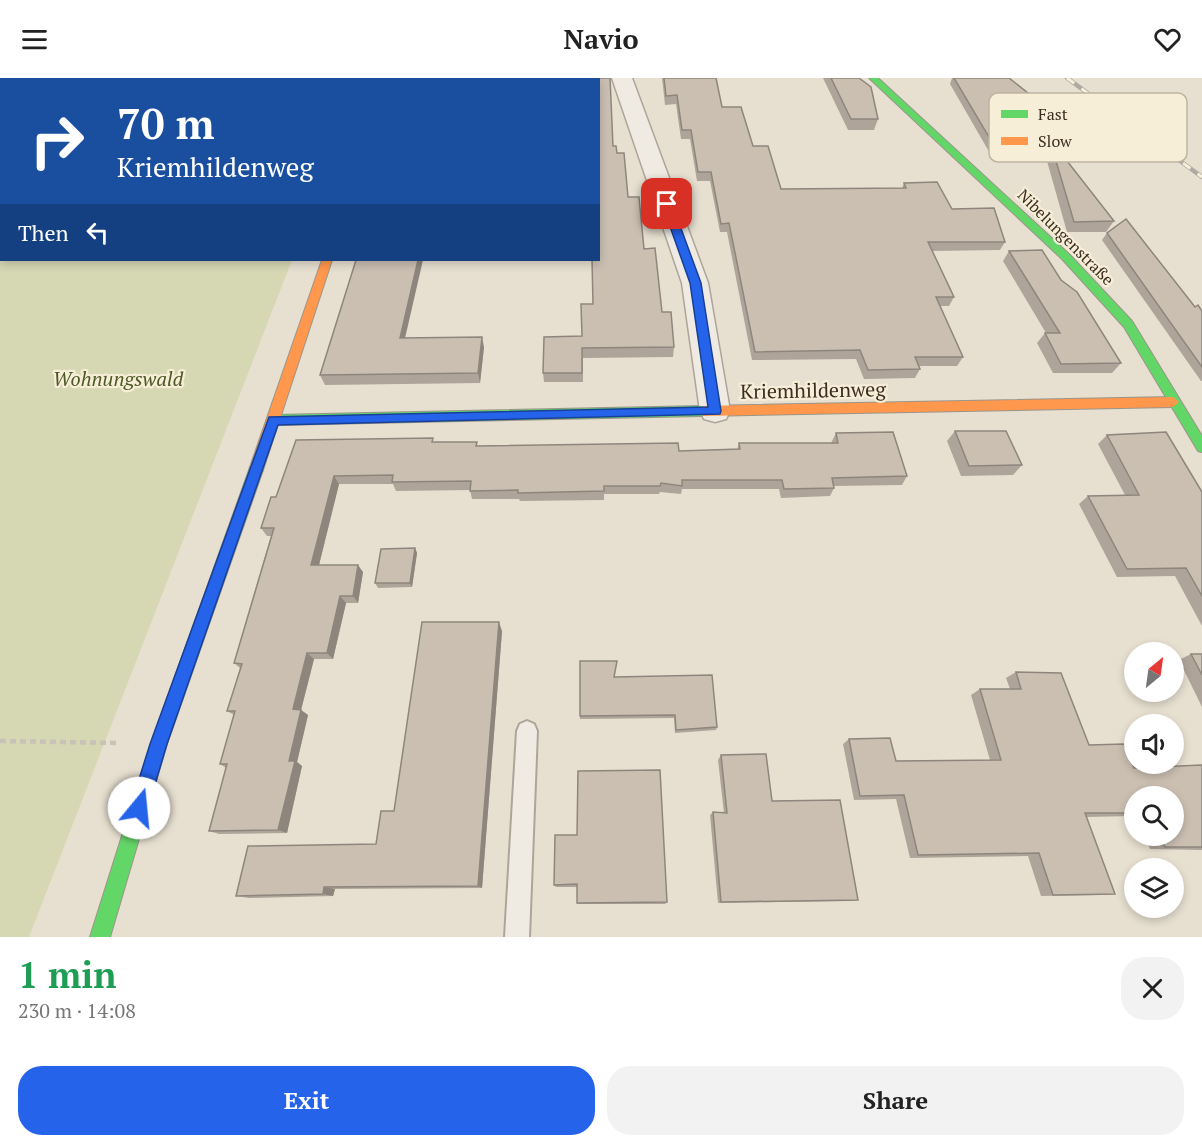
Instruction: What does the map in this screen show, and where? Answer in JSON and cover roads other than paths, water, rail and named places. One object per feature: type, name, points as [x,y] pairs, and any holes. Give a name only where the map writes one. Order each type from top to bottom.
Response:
[{"type":"street","points":[[622,78],[695,283],[715,411]]},
{"type":"street","name":"Nibelungenstraße","points":[[873,78],[1082,274],[1128,324],[1202,447]]},
{"type":"street","points":[[100,937],[159,744],[274,420],[327,261]]},
{"type":"street","name":"Kriemhildenweg","points":[[274,420],[1173,402]]},
{"type":"lane","points":[[517,937],[527,731]]},
{"type":"railway","points":[[1067,78],[1087,93]]},
{"type":"railway","points":[[1182,162],[1202,177]]},
{"type":"park label","name":"Wohnungswald","points":[[118,378]]}]
